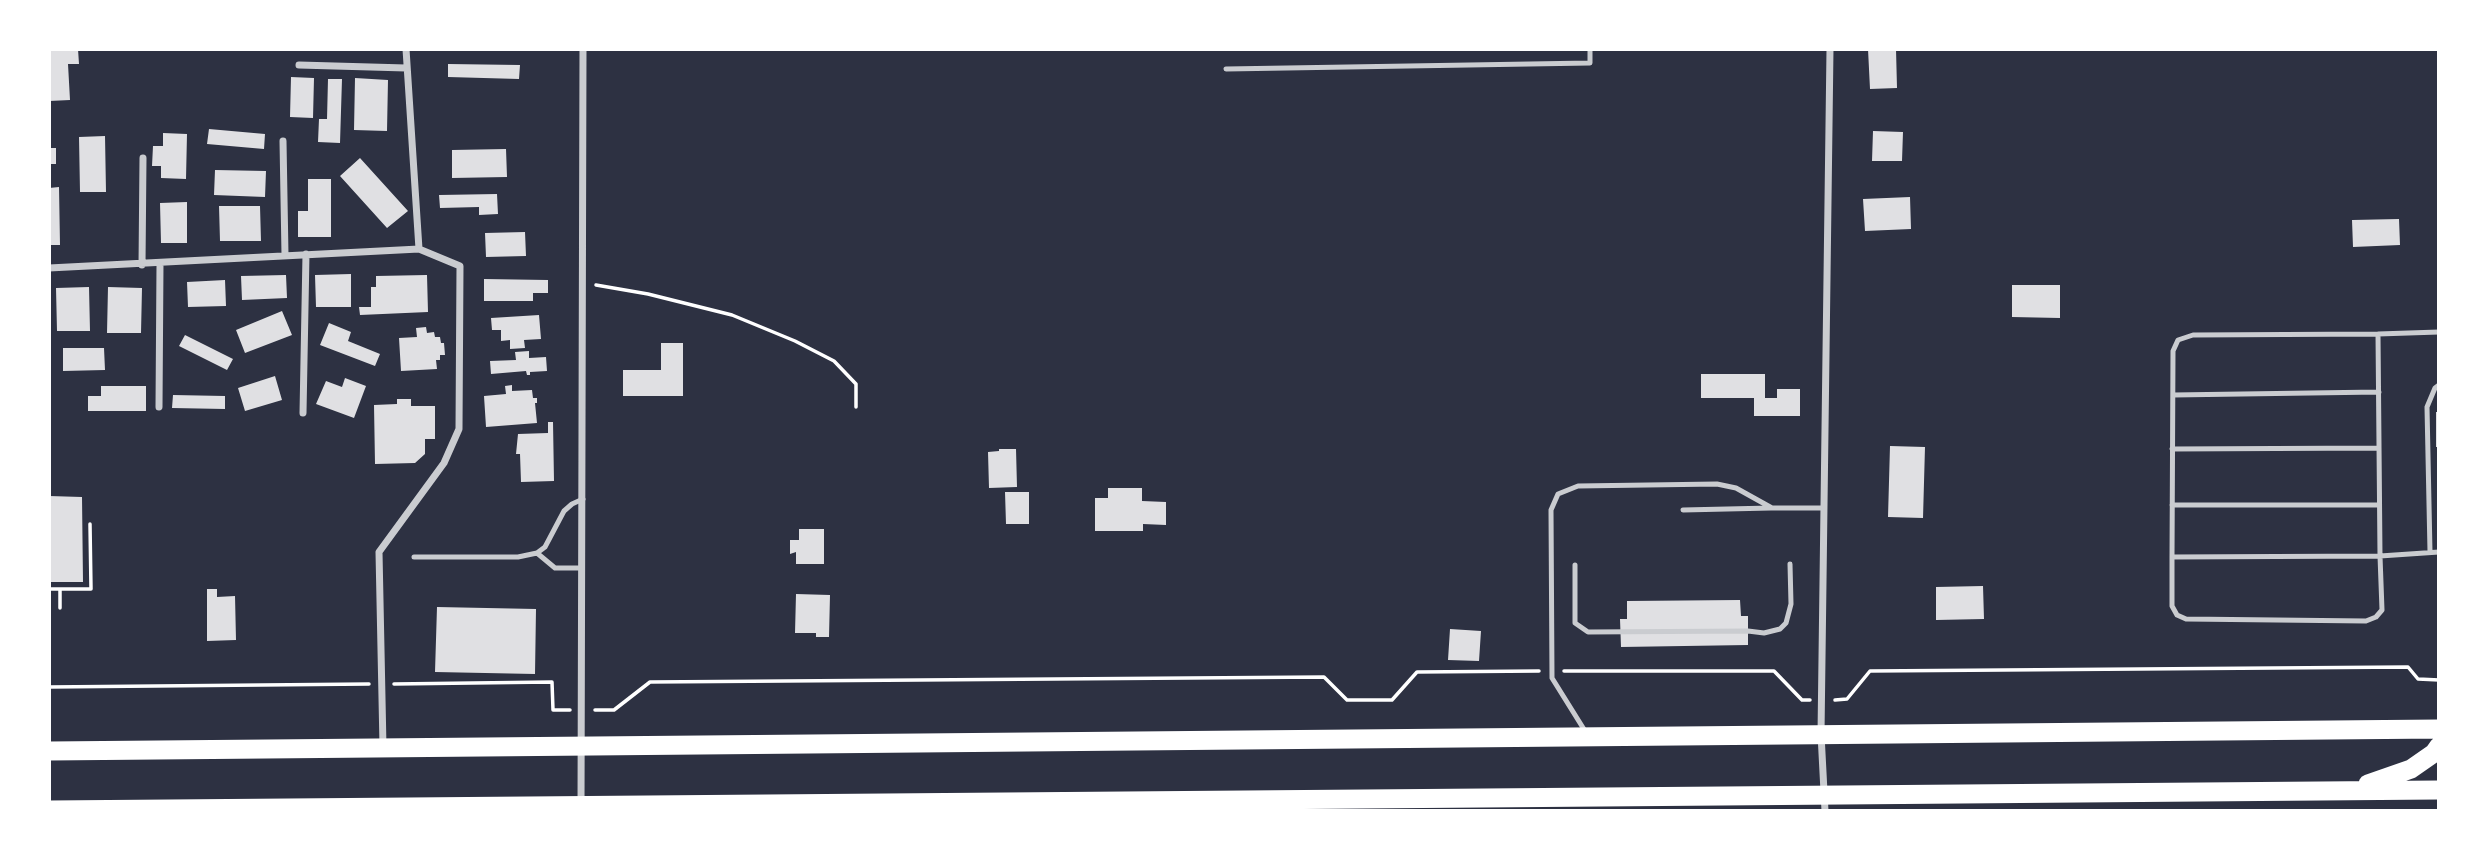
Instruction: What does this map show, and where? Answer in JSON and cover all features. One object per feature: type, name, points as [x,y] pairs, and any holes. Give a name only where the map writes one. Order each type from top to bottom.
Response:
[{"type":"highway","points":[[49,751],[2439,729]]},
{"type":"highway","points":[[2350,790],[2411,769],[2434,753],[2439,746]]},
{"type":"highway","points":[[49,810],[1825,803],[2439,789]]},
{"type":"street","points":[[406,49],[419,249]]},
{"type":"street","points":[[581,809],[583,49]]},
{"type":"street","points":[[1825,803],[1821,734],[1830,49]]},
{"type":"street","points":[[299,65],[406,68]]},
{"type":"street","points":[[283,141],[285,255]]},
{"type":"street","points":[[142,158],[142,265]]},
{"type":"street","points":[[49,268],[419,249],[460,266],[459,429],[444,463],[379,552],[383,748]]},
{"type":"street","points":[[303,413],[306,254]]},
{"type":"street","points":[[159,407],[160,264]]},
{"type":"lane","points":[[1226,69],[1590,63],[1590,49]]},
{"type":"lane","points":[[2378,334],[2382,610],[2376,617],[2366,621],[2186,619],[2177,615],[2172,606],[2172,449],[2173,351],[2178,340],[2193,335],[2439,332]]},
{"type":"lane","points":[[2430,552],[2427,407],[2439,384]]},
{"type":"lane","points":[[2173,395],[2379,392]]},
{"type":"lane","points":[[2172,449],[2379,448]]},
{"type":"lane","points":[[1588,736],[1552,678],[1551,510],[1558,494],[1578,486],[1717,484],[1736,488],[1772,508]]},
{"type":"lane","points":[[414,557],[518,557],[537,553],[545,547],[564,511],[583,499]]},
{"type":"lane","points":[[2172,505],[2379,505]]},
{"type":"lane","points":[[1684,510],[1824,508]]},
{"type":"lane","points":[[2172,557],[2380,556],[2439,552]]},
{"type":"lane","points":[[537,553],[555,568],[582,568]]},
{"type":"lane","points":[[1575,565],[1575,623],[1588,632],[1748,631],[1763,634],[1780,629],[1786,623],[1791,604],[1790,564]]},
{"type":"path","points":[[584,282],[648,294],[732,315],[795,341],[834,361],[856,384],[856,407]]},
{"type":"path","points":[[49,589],[91,589],[90,524]]},
{"type":"path","points":[[60,589],[60,608]]},
{"type":"path","points":[[49,687],[552,682],[553,710],[614,710],[650,682],[1324,677],[1347,700],[1392,700],[1417,671],[1774,671],[1801,700],[1822,700],[1847,699],[1870,671],[2408,667],[2418,679],[2439,680]]},
{"type":"building","points":[[78,49],[79,64],[68,64],[70,100],[49,101],[49,51]]},
{"type":"building","points":[[1868,49],[1896,49],[1897,88],[1870,89]]},
{"type":"building","points":[[448,64],[520,65],[519,79],[448,77]]},
{"type":"building","points":[[291,77],[314,78],[313,118],[290,117]]},
{"type":"building","points":[[355,78],[388,80],[387,131],[354,130]]},
{"type":"building","points":[[328,79],[342,79],[340,143],[318,142],[319,119],[327,119]]},
{"type":"building","points":[[209,129],[265,134],[264,149],[207,144]]},
{"type":"building","points":[[1873,131],[1903,132],[1902,161],[1872,161]]},
{"type":"building","points":[[163,133],[187,134],[186,179],[161,178],[161,166],[152,166],[153,146],[163,146]]},
{"type":"building","points":[[105,136],[106,192],[80,192],[79,137]]},
{"type":"building","points":[[49,148],[56,148],[56,164],[49,164]]},
{"type":"building","points":[[506,149],[507,177],[452,178],[452,150]]},
{"type":"building","points":[[360,158],[408,211],[387,228],[340,176]]},
{"type":"building","points":[[215,170],[266,171],[265,197],[214,195]]},
{"type":"building","points":[[308,179],[331,179],[331,237],[298,237],[298,211],[308,211]]},
{"type":"building","points":[[59,187],[60,245],[49,245],[49,188]]},
{"type":"building","points":[[497,194],[498,214],[479,215],[479,207],[440,208],[439,195]]},
{"type":"building","points":[[1910,197],[1911,229],[1865,231],[1863,199]]},
{"type":"building","points":[[187,202],[187,243],[161,243],[160,203]]},
{"type":"building","points":[[219,206],[260,206],[261,241],[220,241]]},
{"type":"building","points":[[2399,219],[2400,245],[2353,247],[2352,220]]},
{"type":"building","points":[[525,232],[526,256],[486,257],[485,233]]},
{"type":"building","points":[[351,274],[351,307],[316,307],[315,275]]},
{"type":"building","points":[[286,275],[287,298],[242,300],[241,276]]},
{"type":"building","points":[[427,275],[428,312],[360,315],[359,307],[371,307],[371,287],[376,287],[376,276]]},
{"type":"building","points":[[484,279],[548,280],[548,293],[533,293],[533,301],[484,301]]},
{"type":"building","points":[[225,280],[226,306],[188,307],[187,282]]},
{"type":"building","points":[[2012,285],[2060,285],[2060,318],[2012,317]]},
{"type":"building","points":[[89,287],[90,331],[57,331],[56,288]]},
{"type":"building","points":[[108,287],[142,288],[141,333],[107,333]]},
{"type":"building","points":[[282,311],[292,335],[245,353],[236,330]]},
{"type":"building","points":[[539,315],[541,339],[524,340],[525,348],[510,349],[510,340],[501,341],[501,330],[492,330],[491,318]]},
{"type":"building","points":[[329,323],[351,332],[348,341],[380,354],[375,366],[320,345]]},
{"type":"building","points":[[426,327],[427,333],[434,332],[435,337],[440,337],[441,343],[444,343],[445,355],[440,355],[440,360],[436,360],[437,369],[401,371],[399,338],[417,337],[416,328]]},
{"type":"building","points":[[185,335],[233,359],[227,370],[179,346]]},
{"type":"building","points":[[661,343],[683,343],[683,396],[623,396],[623,370],[661,370]]},
{"type":"building","points":[[63,348],[104,348],[105,370],[63,371]]},
{"type":"building","points":[[529,351],[529,358],[546,357],[547,371],[530,372],[530,375],[527,375],[526,371],[491,374],[490,361],[516,360],[515,352]]},
{"type":"building","points":[[1701,374],[1765,374],[1765,398],[1777,398],[1777,389],[1800,389],[1800,416],[1754,416],[1754,398],[1701,398]]},
{"type":"building","points":[[275,376],[282,400],[245,411],[238,388]]},
{"type":"building","points":[[345,378],[366,386],[354,418],[316,404],[326,381],[342,387]]},
{"type":"building","points":[[512,385],[512,391],[532,390],[533,398],[537,398],[537,423],[486,427],[484,396],[506,394],[505,386]]},
{"type":"building","points":[[101,386],[146,386],[146,411],[88,411],[88,396],[101,396]]},
{"type":"building","points":[[173,395],[225,396],[225,409],[172,408]]},
{"type":"building","points":[[397,399],[411,399],[411,406],[435,406],[435,439],[425,439],[425,454],[415,463],[375,464],[374,405],[397,404]]},
{"type":"building","points":[[2436,412],[2439,412],[2439,447],[2436,447]]},
{"type":"building","points":[[548,422],[553,422],[554,481],[521,482],[520,454],[516,454],[518,434],[548,433]]},
{"type":"building","points":[[1890,446],[1925,447],[1923,518],[1888,517]]},
{"type":"building","points":[[1016,449],[1017,487],[989,488],[988,452]]},
{"type":"building","points":[[1108,488],[1142,488],[1142,501],[1166,502],[1166,525],[1143,524],[1143,531],[1095,531],[1095,498],[1108,498]]},
{"type":"building","points":[[1005,492],[1029,492],[1029,524],[1006,524]]},
{"type":"building","points":[[49,496],[82,497],[83,582],[49,582]]},
{"type":"building","points":[[799,529],[824,529],[824,564],[796,564],[796,552],[790,554],[790,540],[799,540]]},
{"type":"building","points":[[1983,586],[1984,619],[1936,620],[1936,587]]},
{"type":"building","points":[[207,589],[217,589],[217,597],[235,596],[236,640],[207,641]]},
{"type":"building","points":[[796,594],[830,595],[829,637],[816,637],[816,633],[795,633]]},
{"type":"building","points":[[1740,600],[1741,616],[1748,616],[1748,645],[1621,647],[1620,619],[1627,619],[1627,601]]},
{"type":"building","points":[[437,607],[536,609],[535,674],[435,672]]},
{"type":"building","points":[[1450,629],[1481,631],[1479,661],[1448,660]]}]
